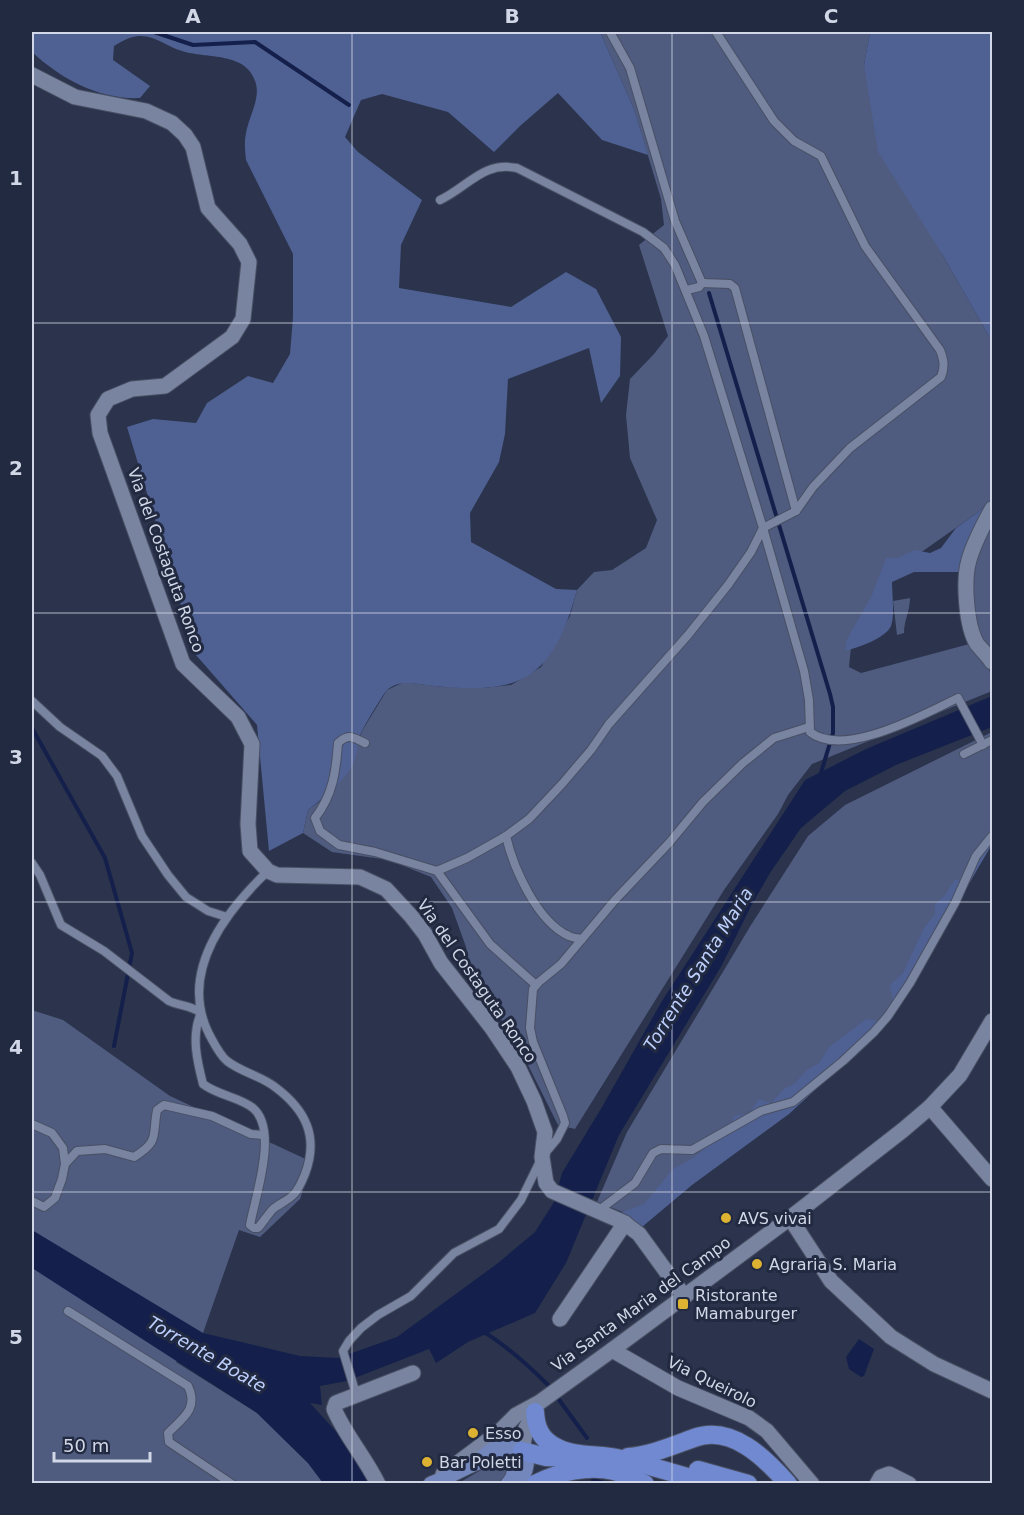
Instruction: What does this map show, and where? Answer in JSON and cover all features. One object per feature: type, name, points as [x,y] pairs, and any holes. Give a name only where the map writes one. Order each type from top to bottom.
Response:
[{"type":"highway","points":[[545,1399],[536,1425],[539,1433],[553,1446],[564,1451],[591,1455],[629,1471],[671,1484]]},
{"type":"highway","points":[[535,1484],[546,1478],[599,1468],[635,1456],[655,1453],[696,1437],[712,1434],[732,1439],[750,1448],[759,1454],[788,1484]]},
{"type":"highway","points":[[687,1441],[710,1442],[733,1448],[761,1467],[778,1484]]},
{"type":"highway","points":[[522,1451],[567,1459],[591,1455]]},
{"type":"highway","points":[[635,1456],[679,1465],[748,1484]]},
{"type":"highway","points":[[613,1464],[640,1482]]},
{"type":"highway","points":[[613,1464],[711,1484]]},
{"type":"main road","points":[[477,1463],[500,1445],[516,1446],[522,1451],[526,1461],[525,1470],[516,1484]]},
{"type":"main road","points":[[431,1484],[496,1456],[506,1458],[511,1462],[514,1471],[508,1484]]},
{"type":"street","name":"Via del Costaguta Ronco","points":[[32,75],[75,97],[146,111],[172,123],[185,135],[193,147],[208,208],[240,244],[249,262],[243,319],[232,337],[165,386],[132,389],[108,399],[98,415],[100,433],[183,664],[238,717],[252,744],[248,824],[250,851],[268,871],[277,875],[360,877],[386,889],[425,933],[441,963],[492,1028],[518,1066],[545,1132],[542,1157],[546,1183],[552,1191],[597,1211]]},
{"type":"street","points":[[993,509],[977,536],[968,563],[967,592],[968,614],[976,642],[993,662]]},
{"type":"street","name":"Via Santa Maria del Campo","points":[[431,1484],[499,1432],[516,1415],[545,1399],[790,1218],[930,1107],[960,1075],[993,1021]]},
{"type":"street","points":[[930,1107],[993,1179]]},
{"type":"street","points":[[597,1211],[625,1223],[639,1234],[684,1296]]},
{"type":"street","points":[[790,1218],[831,1281],[891,1337],[934,1364],[993,1390]]},
{"type":"street","points":[[560,1319],[625,1223]]},
{"type":"street","name":"Via Queirolo","points":[[612,1350],[678,1388],[749,1418],[767,1431],[812,1484]]},
{"type":"street","points":[[378,1484],[368,1463],[339,1422],[334,1409],[336,1403],[413,1373]]},
{"type":"street","points":[[522,1451],[526,1428],[545,1399]]},
{"type":"street","points":[[877,1484],[881,1477],[889,1474],[909,1484]]},
{"type":"lane","points":[[610,32],[630,68],[675,221],[702,283]]},
{"type":"lane","points":[[365,743],[351,736],[344,737],[338,743],[336,772],[325,805],[315,818],[320,831],[339,845],[375,852],[437,870],[467,858],[506,836],[529,819],[562,784],[591,750],[609,724],[688,635],[728,585],[767,526],[793,513],[823,474],[850,448],[941,377],[944,359],[940,350],[865,246],[821,156],[794,141],[774,121],[716,32]]},
{"type":"lane","points":[[440,200],[453,194],[489,168],[504,165],[517,168],[643,232],[664,248],[687,291],[704,336],[767,526],[804,671],[809,700],[810,732],[817,737],[841,741],[877,734],[958,698],[981,742]]},
{"type":"lane","points":[[687,291],[699,287],[702,283],[730,284],[735,288],[793,513]]},
{"type":"lane","points":[[32,701],[60,727],[102,756],[117,776],[142,836],[186,897],[208,911],[227,916]]},
{"type":"lane","points":[[356,1394],[343,1351],[349,1341],[361,1328],[411,1296],[454,1253],[499,1229],[521,1200],[542,1157],[557,1138],[564,1123],[531,1035],[533,989],[561,964],[703,802],[743,763],[774,738],[809,727]]},
{"type":"lane","points":[[964,754],[981,742],[993,740]]},
{"type":"lane","points":[[506,836],[510,855],[544,918],[568,936],[582,939]]},
{"type":"lane","points":[[597,1211],[635,1183],[653,1153],[661,1149],[692,1150],[761,1111],[793,1102],[874,1032],[888,1016],[910,983],[951,911],[976,856],[993,836]]},
{"type":"lane","points":[[32,863],[40,875],[61,925],[104,951],[169,1001],[194,1007],[201,1012]]},
{"type":"lane","points":[[437,870],[490,944],[536,986]]},
{"type":"lane","points":[[201,1012],[195,1033],[198,1067],[203,1084],[253,1109],[263,1128],[263,1168],[250,1225],[258,1228],[273,1209],[295,1194],[308,1166],[312,1147],[311,1134],[307,1124],[288,1097],[258,1076],[227,1061],[213,1041],[201,1012],[200,980],[202,964],[208,949],[227,916],[242,895],[268,871]]},
{"type":"lane","points":[[32,1201],[44,1207],[54,1198],[65,1164],[77,1151],[105,1149],[134,1157],[149,1148],[154,1137],[157,1110],[164,1105],[212,1116],[251,1134],[263,1135]]},
{"type":"lane","points":[[32,1124],[52,1133],[63,1148],[65,1164]]},
{"type":"lane","points":[[68,1311],[188,1386],[192,1395],[192,1403],[188,1412],[168,1433],[169,1442],[177,1450],[232,1484]]},
{"type":"shaded area","points":[[32,32],[600,32],[634,109],[648,155],[602,140],[558,93],[494,152],[448,112],[382,94],[361,100],[345,137],[358,152],[422,200],[401,245],[399,288],[511,307],[566,272],[596,289],[621,337],[620,376],[601,403],[589,348],[508,379],[505,434],[499,462],[470,513],[471,542],[556,589],[577,590],[556,646],[542,664],[527,676],[508,684],[485,688],[458,688],[406,683],[391,687],[363,729],[349,771],[333,789],[308,810],[303,833],[269,851],[257,725],[196,655],[127,427],[153,419],[196,423],[207,403],[248,376],[273,383],[290,354],[293,317],[293,254],[246,160],[245,136],[255,102],[256,84],[252,73],[235,61],[182,51],[156,39],[139,36],[114,46],[113,60],[150,86],[140,98],[110,95],[82,86],[43,62],[32,52]]},
{"type":"shaded area","points":[[600,32],[870,32],[864,65],[942,254],[989,336],[992,336],[992,498],[977,513],[886,577],[851,647],[849,667],[861,673],[973,643],[988,665],[992,691],[812,764],[788,795],[778,814],[724,890],[575,1129],[558,1125],[511,1031],[481,996],[473,980],[466,947],[452,908],[431,877],[389,860],[332,852],[303,833],[308,810],[329,794],[352,765],[362,731],[387,690],[404,682],[443,687],[483,688],[511,685],[541,667],[570,616],[577,590],[594,572],[612,570],[646,548],[657,520],[630,458],[626,415],[630,379],[668,336],[639,245],[664,225],[661,199],[634,109]]},
{"type":"shaded area","points":[[870,32],[992,32],[992,336],[989,336],[942,254],[878,152],[864,65]]},
{"type":"shaded area","points":[[992,498],[992,507],[964,572],[914,572],[892,582],[891,626],[883,635],[871,642],[845,651],[847,639],[872,595],[886,558],[898,558],[915,550],[930,553],[941,548],[956,528],[977,513]]},
{"type":"shaded area","points":[[992,525],[992,651],[977,623],[972,588],[977,553]]},
{"type":"shaded area","points":[[910,598],[904,633],[897,635],[893,601]]},
{"type":"shaded area","points":[[992,732],[992,841],[957,906],[891,1015],[655,1202],[628,1214],[597,1202],[627,1132],[751,925],[808,836],[845,805]]},
{"type":"shaded area","points":[[984,844],[991,846],[886,1025],[789,1114],[692,1185],[642,1227],[620,1213],[644,1204],[673,1169],[693,1158],[728,1131],[734,1116],[749,1113],[759,1099],[771,1103],[785,1088],[794,1084],[807,1070],[819,1063],[829,1047],[866,1019],[879,1021],[893,1001],[890,985],[903,973],[924,928],[935,914],[935,904],[945,895],[955,879],[962,881]]},
{"type":"shaded area","points":[[32,1010],[63,1020],[170,1096],[312,1162],[300,1199],[260,1237],[239,1230],[203,1333],[176,1362],[257,1413],[308,1463],[323,1483],[32,1484]]},
{"type":"shaded area","points":[[493,1463],[503,1464],[508,1470],[506,1483],[457,1484]]},
{"type":"water","points":[[992,696],[992,727],[896,765],[845,791],[801,828],[770,873],[722,965],[619,1135],[566,1263],[535,1313],[468,1342],[436,1363],[429,1349],[347,1381],[320,1386],[322,1405],[310,1403],[351,1448],[370,1483],[323,1483],[308,1463],[257,1413],[32,1268],[32,1230],[203,1333],[300,1356],[338,1358],[397,1337],[498,1263],[535,1232],[554,1202],[562,1173],[662,1001],[805,780],[866,749]]},
{"type":"water","points":[[859,1339],[874,1349],[864,1376],[861,1377],[849,1369],[846,1357]]},
{"type":"waterway","points":[[154,32],[193,45],[255,42],[349,105]]},
{"type":"waterway","points":[[709,293],[833,707],[833,733],[820,776]]},
{"type":"waterway","points":[[32,728],[105,858],[132,953],[114,1046]]},
{"type":"waterway","points":[[484,1332],[518,1357],[548,1385]]},
{"type":"waterway","points":[[557,1397],[587,1438]]},
{"type":"waterway","points":[[593,1480],[607,1484]]},
{"type":"place","name":"AVS vivai","points":[[726,1218]]},
{"type":"place","name":"Agraria S. Maria","points":[[757,1264]]},
{"type":"place","name":"Ristorante Mamaburger","points":[[683,1304]]},
{"type":"place","name":"Esso","points":[[473,1433]]},
{"type":"place","name":"Bar Poletti","points":[[427,1462]]},
{"type":"water label","name":"Torrente Santa Maria","points":[[698,969]]},
{"type":"water label","name":"Torrente Boate","points":[[207,1354]]}]
